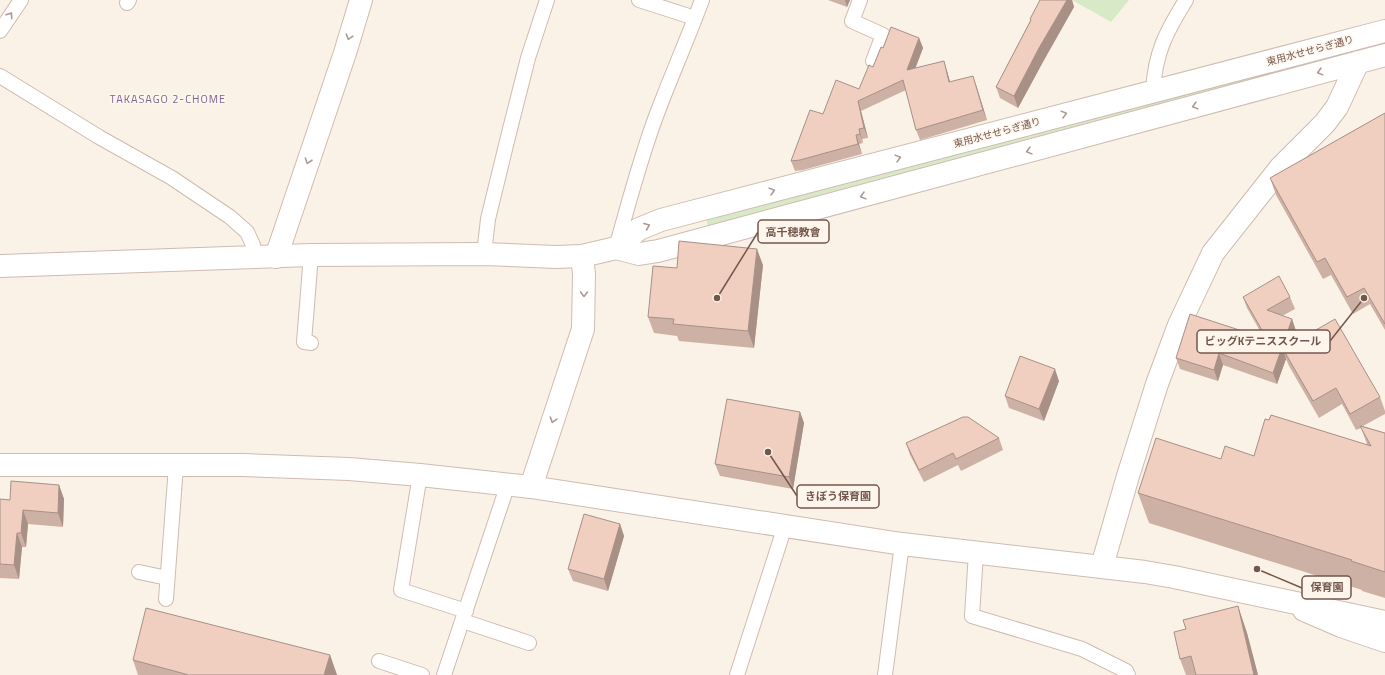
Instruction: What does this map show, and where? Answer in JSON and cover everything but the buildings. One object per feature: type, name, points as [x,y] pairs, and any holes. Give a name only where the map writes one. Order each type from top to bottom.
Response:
[{"type":"street","points":[[276,257],[345,53],[360,0]]},
{"type":"street","name":"東用水せせらぎ通り","points":[[616,248],[639,229],[661,220],[1385,31]]},
{"type":"street","points":[[0,266],[311,255],[484,254],[556,257],[582,256],[616,248],[639,254],[658,251],[1385,54]]},
{"type":"street","points":[[1102,566],[1157,384],[1179,325],[1213,252],[1281,167],[1325,123],[1337,107],[1358,62]]},
{"type":"street","points":[[531,487],[583,329],[584,274],[582,256]]},
{"type":"street","points":[[0,466],[243,465],[349,468],[508,484],[902,544],[1102,566],[1174,577],[1385,622]]},
{"type":"street","points":[[1281,600],[1341,626],[1385,641]]},
{"type":"lane","points":[[0,31],[20,0]]},
{"type":"lane","points":[[484,254],[488,219],[509,132],[528,58],[547,0]]},
{"type":"lane","points":[[639,0],[695,18]]},
{"type":"lane","points":[[616,248],[641,159],[655,118],[702,0]]},
{"type":"lane","points":[[860,0],[852,21],[883,35],[873,61]]},
{"type":"lane","points":[[1153,91],[1154,72],[1163,41],[1170,25],[1186,0]]},
{"type":"lane","points":[[0,76],[99,137],[172,178],[230,217],[247,232],[252,244],[254,258]]},
{"type":"lane","points":[[311,255],[304,342],[311,343]]},
{"type":"lane","points":[[166,599],[176,466]]},
{"type":"lane","points":[[420,475],[401,590],[529,643]]},
{"type":"lane","points":[[444,675],[508,484]]},
{"type":"lane","points":[[737,675],[785,526]]},
{"type":"lane","points":[[885,675],[902,544]]},
{"type":"lane","points":[[976,552],[972,616],[1082,649],[1126,671],[1128,675]]},
{"type":"lane","points":[[139,572],[168,578]]},
{"type":"lane","points":[[379,661],[422,675]]},
{"type":"green space","points":[[1072,0],[1129,0],[1111,22]]},
{"type":"green space","points":[[1385,33],[1385,52],[710,235],[704,210]]},
{"type":"place","name":"高千穂教會","points":[[717,298]]},
{"type":"place","name":"ビッグKテニススクール","points":[[1364,298]]},
{"type":"place","name":"きぼう保育園","points":[[768,452]]},
{"type":"place","name":"保育園","points":[[1257,569]]},
{"type":"district","name":"TAKASAGO 2-CHOME","points":[[168,99]]}]
